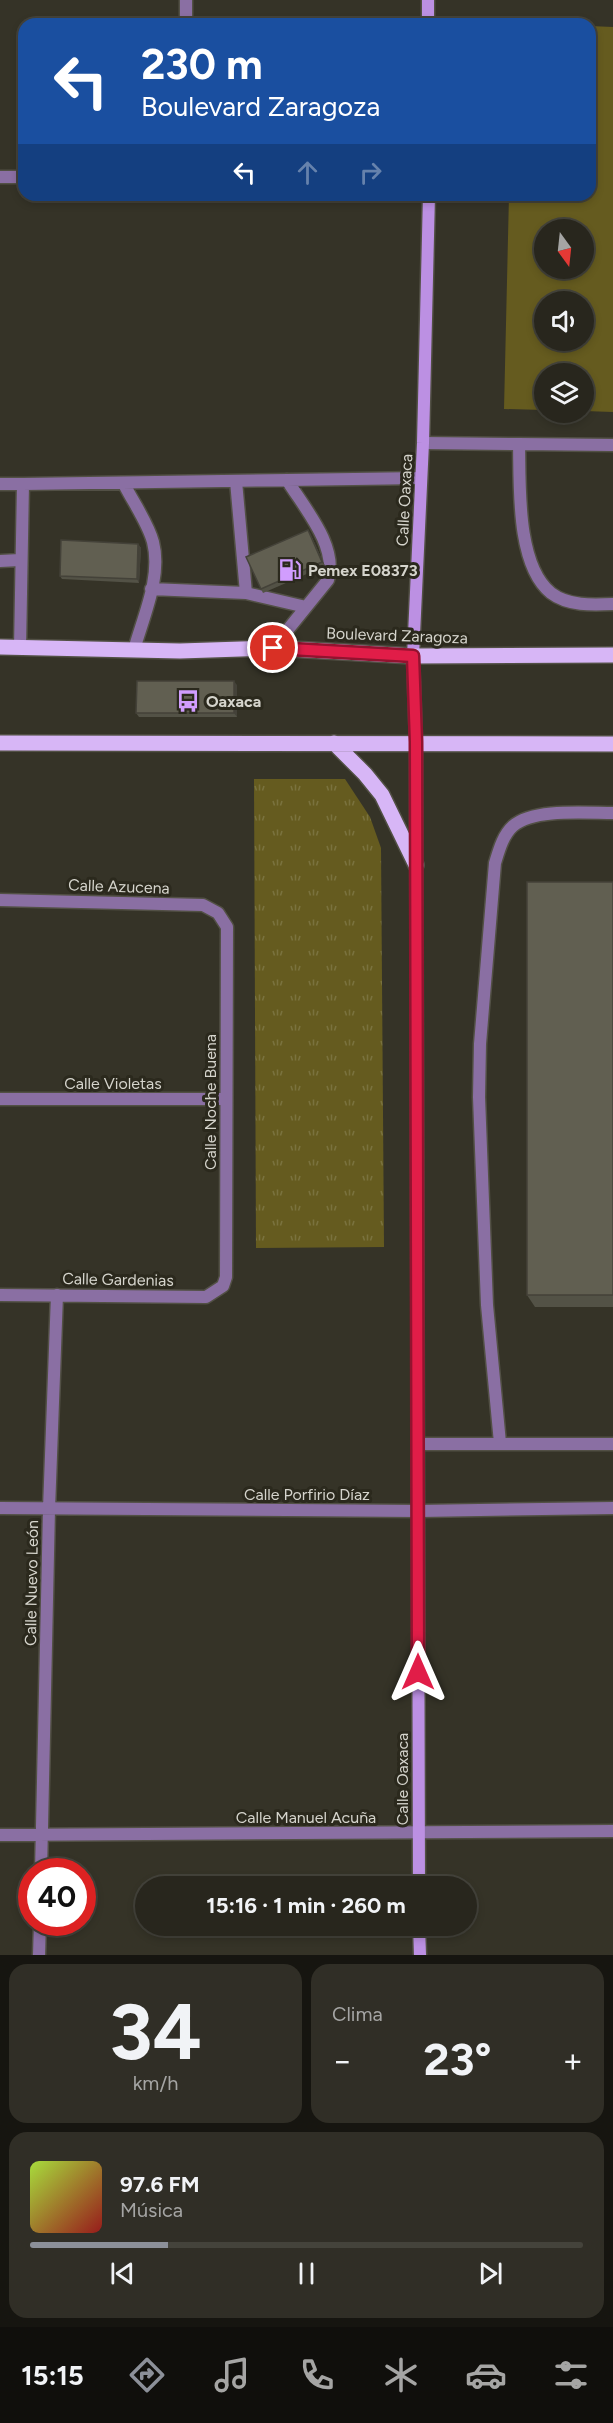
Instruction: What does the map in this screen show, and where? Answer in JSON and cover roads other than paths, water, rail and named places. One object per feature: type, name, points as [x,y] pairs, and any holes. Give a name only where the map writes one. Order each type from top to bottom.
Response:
[{"type":"main road","name":"Boulevard Zaragoza","points":[[0,647],[134,650],[273,648],[413,656],[613,655]]},
{"type":"main road","points":[[0,743],[613,744]]},
{"type":"main road","points":[[334,743],[382,795],[416,865]]},
{"type":"street","points":[[186,0],[186,18]]},
{"type":"street","points":[[428,0],[428,18]]},
{"type":"street","points":[[0,177],[18,177]]},
{"type":"street","name":"Calle Oaxaca","points":[[419,1876],[416,742],[413,656],[423,443],[429,201]]},
{"type":"street","points":[[423,443],[613,445]]},
{"type":"street","points":[[519,444],[522,531],[531,565],[550,592],[566,601],[586,605],[613,604]]},
{"type":"street","points":[[0,484],[421,478]]},
{"type":"street","points":[[273,648],[328,580],[331,570],[330,553],[322,536],[287,480]]},
{"type":"street","points":[[236,481],[246,593]]},
{"type":"street","points":[[20,648],[23,484]]},
{"type":"street","points":[[124,484],[152,539],[156,559],[151,589],[134,650]]},
{"type":"street","points":[[0,561],[20,560]]},
{"type":"street","points":[[151,589],[246,593],[306,607]]},
{"type":"street","points":[[500,1443],[487,1305],[479,1097],[480,1044],[495,863],[502,842],[513,825],[534,815],[613,813]]},
{"type":"street","name":"Calle Azucena","points":[[0,900],[203,905],[218,913],[227,927]]},
{"type":"street","name":"Calle Noche Buena","points":[[226,1277],[227,927]]},
{"type":"street","name":"Calle Violetas","points":[[0,1099],[226,1099]]},
{"type":"street","name":"Calle Gardenias","points":[[0,1295],[206,1297],[223,1286],[226,1277]]},
{"type":"street","name":"Calle Nuevo León","points":[[41,1858],[49,1509],[57,1295]]},
{"type":"street","points":[[419,1444],[613,1444]]},
{"type":"street","name":"Calle Porfirio Díaz","points":[[0,1508],[419,1511],[613,1508]]},
{"type":"street","name":"Calle Manuel Acuña","points":[[0,1835],[613,1831]]},
{"type":"street","points":[[39,1955],[40,1936]]},
{"type":"street","points":[[419,1936],[420,1955]]},
{"type":"place","name":"Pemex E08373","points":[[290,570]]},
{"type":"place","name":"Oaxaca","points":[[188,701]]}]
